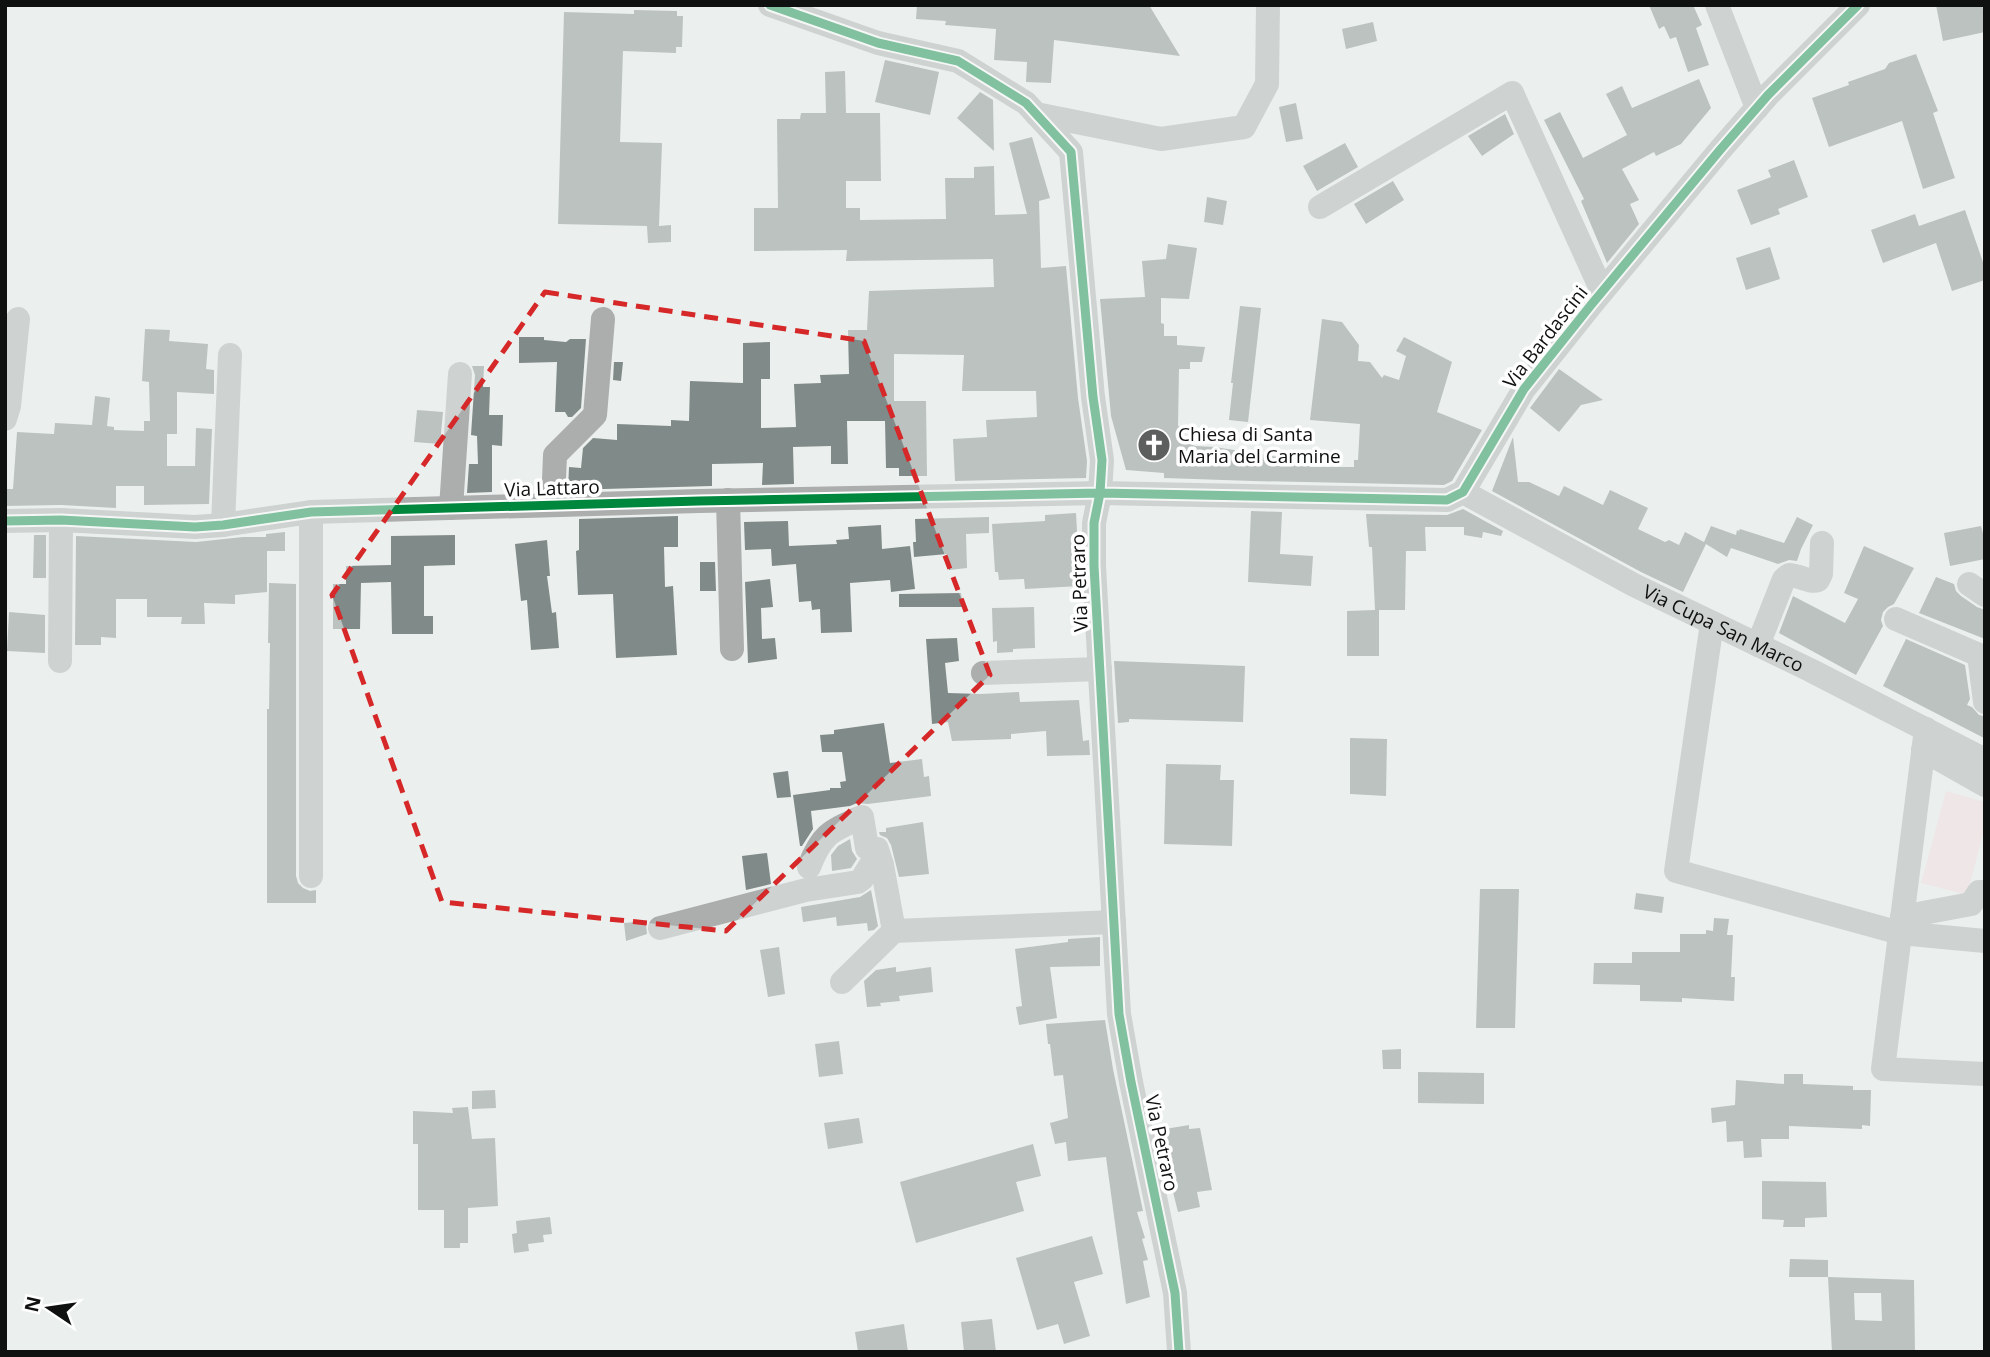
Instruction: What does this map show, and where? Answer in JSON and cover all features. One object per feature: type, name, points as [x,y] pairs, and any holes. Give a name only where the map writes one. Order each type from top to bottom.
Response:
[{"type":"street","name":"Via Petraro","points":[[770,5],[878,43],[958,61],[1026,103],[1071,152],[1093,397],[1102,460],[1100,493],[1094,523],[1094,555],[1119,1014],[1175,1293],[1179,1352]]},
{"type":"street","points":[[1036,114],[1161,139],[1244,127],[1267,84],[1268,5]]},
{"type":"street","points":[[1717,5],[1757,108]]},
{"type":"street","name":"Via Bardascini","points":[[1463,492],[1524,389],[1602,291],[1757,108],[1858,5]]},
{"type":"street","points":[[1320,207],[1512,93],[1602,291]]},
{"type":"street","points":[[552,505],[555,455],[595,415],[603,319]]},
{"type":"street","points":[[5,419],[9,406],[18,320]]},
{"type":"street","points":[[223,525],[230,355]]},
{"type":"street","points":[[452,508],[460,374]]},
{"type":"street","points":[[1100,493],[1447,500],[1463,492]]},
{"type":"street","name":"Via Cupa San Marco","points":[[1463,492],[1634,585],[1758,645],[1924,740],[1985,760]]},
{"type":"street","name":"Via Lattaro","points":[[5,521],[61,520],[195,527],[311,512],[1100,493]]},
{"type":"street","points":[[727,500],[732,649]]},
{"type":"street","points":[[311,512],[311,876]]},
{"type":"street","points":[[60,661],[61,520]]},
{"type":"street","points":[[1758,645],[1784,579],[1789,575],[1796,575],[1818,580],[1821,574],[1822,543]]},
{"type":"street","points":[[1896,619],[1979,655],[1985,702]]},
{"type":"street","points":[[1712,623],[1676,871],[1901,925],[1985,940]]},
{"type":"street","points":[[983,673],[1100,669]]},
{"type":"street","points":[[1924,740],[1920,836],[1901,925],[1883,1069],[1985,1074]]},
{"type":"street","points":[[1924,740],[1985,785]]},
{"type":"street","points":[[809,867],[816,850],[831,831],[862,817],[867,848],[877,849],[882,864],[894,931]]},
{"type":"street","points":[[660,928],[806,890],[858,882],[870,866],[882,864]]},
{"type":"street","points":[[1901,925],[1971,904],[1979,892],[1985,892]]},
{"type":"street","points":[[842,982],[894,931],[1114,922]]},
{"type":"highlighted area","points":[[545,292],[864,341],[990,675],[726,931],[442,902],[332,595]]},
{"type":"shaded area","points":[[1946,791],[1985,802],[1985,827],[1967,895],[1921,883]]},
{"type":"building","points":[[917,5],[1149,5],[1180,56],[1054,40],[1051,83],[1026,82],[1027,62],[994,60],[996,29],[945,25],[946,21],[916,19]]},
{"type":"building","points":[[1649,5],[1693,5],[1702,25],[1696,28],[1709,65],[1688,72],[1676,37],[1670,39],[1664,26],[1659,29]]},
{"type":"building","points":[[1936,5],[1982,5],[1985,32],[1943,41]]},
{"type":"building","points":[[634,10],[677,11],[677,16],[683,16],[682,47],[676,47],[676,53],[623,51],[620,142],[662,143],[659,226],[671,225],[671,242],[648,243],[647,226],[558,224],[564,12],[634,14]]},
{"type":"building","points":[[1373,22],[1377,41],[1346,49],[1342,29]]},
{"type":"building","points":[[1916,54],[1938,111],[1933,113],[1955,178],[1923,189],[1902,121],[1829,147],[1812,98],[1849,85],[1848,82],[1885,69],[1889,63]]},
{"type":"building","points":[[885,60],[939,72],[930,115],[875,102]]},
{"type":"building","points":[[845,71],[846,113],[880,113],[881,181],[846,181],[846,208],[860,208],[860,220],[946,219],[945,178],[974,178],[974,167],[994,166],[995,215],[1027,214],[1009,143],[1032,137],[1050,198],[1039,201],[1041,268],[1066,266],[1078,398],[1087,461],[1086,478],[955,481],[953,439],[987,437],[986,420],[1037,417],[1036,391],[962,391],[964,355],[894,354],[894,401],[926,401],[927,476],[899,476],[899,468],[886,468],[885,421],[847,421],[848,464],[831,464],[831,446],[793,447],[794,484],[762,485],[763,463],[712,464],[712,486],[568,490],[569,467],[581,468],[583,448],[593,438],[617,440],[617,424],[671,426],[671,420],[689,421],[690,381],[743,383],[743,343],[770,342],[770,379],[761,379],[761,428],[796,427],[794,384],[821,383],[820,375],[849,374],[848,330],[867,330],[869,291],[994,287],[993,259],[846,261],[847,250],[754,251],[754,208],[778,208],[777,119],[800,119],[801,113],[826,113],[825,72]]},
{"type":"building","points":[[1699,79],[1711,108],[1681,144],[1656,156],[1654,152],[1622,169],[1639,200],[1630,204],[1639,224],[1607,263],[1581,201],[1584,199],[1544,120],[1560,112],[1583,158],[1627,135],[1606,94],[1622,86],[1632,108]]},
{"type":"building","points":[[980,92],[993,100],[994,151],[957,118]]},
{"type":"building","points":[[1296,103],[1303,139],[1286,142],[1279,107]]},
{"type":"building","points":[[1505,114],[1514,134],[1482,156],[1468,136]]},
{"type":"building","points":[[1345,143],[1358,167],[1317,191],[1303,166]]},
{"type":"building","points":[[1794,160],[1808,197],[1778,209],[1780,214],[1751,225],[1737,190],[1771,177],[1768,170]]},
{"type":"building","points":[[1393,181],[1404,200],[1366,224],[1354,204]]},
{"type":"building","points":[[1207,197],[1227,201],[1223,225],[1204,222]]},
{"type":"building","points":[[1965,210],[1985,268],[1985,280],[1952,291],[1936,243],[1883,263],[1871,230],[1915,214],[1919,226]]},
{"type":"building","points":[[1168,244],[1197,248],[1189,299],[1161,298],[1164,336],[1177,336],[1177,345],[1205,347],[1202,362],[1190,362],[1190,369],[1179,369],[1178,426],[1182,427],[1178,438],[1195,446],[1284,458],[1284,452],[1296,460],[1310,460],[1310,467],[1354,467],[1354,460],[1358,460],[1360,424],[1310,420],[1322,319],[1342,322],[1359,345],[1358,361],[1370,362],[1382,378],[1384,375],[1399,380],[1406,356],[1396,351],[1404,337],[1452,362],[1437,412],[1482,430],[1452,481],[1444,485],[1164,478],[1164,473],[1126,470],[1111,416],[1100,299],[1145,297],[1142,261],[1166,259]]},
{"type":"building","points":[[1770,247],[1780,279],[1746,290],[1736,258]]},
{"type":"building","points":[[1240,306],[1261,308],[1248,422],[1229,420]]},
{"type":"building","points":[[145,329],[170,330],[169,341],[208,344],[206,369],[214,370],[214,394],[177,392],[177,434],[167,434],[167,466],[195,466],[196,428],[212,429],[209,504],[144,505],[144,486],[116,486],[116,508],[5,506],[5,489],[13,489],[17,432],[54,434],[55,423],[92,425],[95,396],[110,398],[107,426],[114,427],[114,430],[144,431],[144,421],[150,421],[149,382],[142,381]]},
{"type":"building","points":[[519,337],[544,337],[544,340],[566,342],[570,339],[586,339],[581,408],[572,417],[568,417],[565,412],[555,412],[557,362],[519,363]]},
{"type":"building","points":[[614,362],[623,362],[621,381],[613,380]]},
{"type":"building","points":[[472,366],[484,366],[483,387],[490,387],[489,415],[503,415],[502,446],[492,445],[492,492],[467,493],[469,464],[478,464],[477,436],[471,435],[475,375]]},
{"type":"building","points":[[1559,369],[1603,400],[1581,405],[1559,432],[1530,408]]},
{"type":"building","points":[[417,410],[443,412],[440,444],[414,442]]},
{"type":"building","points":[[1513,437],[1518,482],[1529,482],[1559,496],[1564,486],[1603,505],[1610,490],[1648,508],[1638,529],[1665,542],[1669,540],[1679,545],[1685,532],[1704,542],[1711,526],[1736,535],[1740,529],[1784,543],[1797,517],[1813,525],[1797,561],[1789,560],[1778,564],[1731,548],[1727,557],[1706,544],[1683,592],[1492,491]]},
{"type":"building","points":[[1463,509],[1503,531],[1501,536],[1483,532],[1482,538],[1464,535],[1464,527],[1425,527],[1426,551],[1406,551],[1405,610],[1379,610],[1379,656],[1347,656],[1347,611],[1375,610],[1372,547],[1369,547],[1366,514],[1447,515]]},
{"type":"building","points":[[1251,511],[1282,512],[1280,554],[1313,556],[1311,586],[1248,582]]},
{"type":"building","points":[[1076,513],[1080,586],[1025,589],[1024,579],[999,580],[998,572],[995,572],[992,524],[1045,521],[1045,515]]},
{"type":"building","points":[[678,516],[678,547],[664,547],[665,587],[673,586],[677,655],[616,658],[613,594],[578,595],[576,551],[579,550],[579,519]]},
{"type":"building","points":[[989,517],[989,533],[966,534],[967,568],[949,570],[947,554],[914,557],[915,519]]},
{"type":"building","points":[[788,521],[789,546],[837,544],[836,540],[849,539],[848,527],[881,525],[882,549],[910,546],[915,589],[891,592],[890,580],[850,583],[852,632],[821,633],[820,609],[812,610],[811,601],[799,602],[796,564],[772,566],[771,549],[745,550],[744,522]]},
{"type":"building","points":[[1981,526],[1985,541],[1985,559],[1950,566],[1944,533]]},
{"type":"building","points":[[285,532],[285,551],[267,551],[267,592],[235,595],[235,604],[204,603],[205,624],[181,624],[182,617],[147,617],[147,599],[116,599],[116,638],[101,637],[101,645],[75,645],[76,536],[196,542],[266,537],[266,534]]},
{"type":"building","points":[[34,535],[46,535],[46,578],[33,578]]},
{"type":"building","points":[[455,535],[455,565],[424,566],[424,616],[433,616],[433,634],[392,634],[391,582],[361,583],[360,629],[333,629],[333,584],[346,584],[346,566],[391,565],[391,536]]},
{"type":"building","points":[[547,540],[550,576],[547,576],[552,613],[556,612],[559,648],[531,650],[527,600],[521,601],[515,544]]},
{"type":"building","points":[[1864,546],[1914,568],[1894,604],[1883,612],[1883,626],[1856,675],[1779,633],[1793,596],[1845,623],[1858,599],[1844,593]]},
{"type":"building","points":[[700,562],[715,562],[716,591],[700,591]]},
{"type":"building","points":[[1936,577],[1954,584],[1961,596],[1985,610],[1985,639],[1919,613]]},
{"type":"building","points":[[770,579],[773,607],[761,608],[762,639],[775,638],[777,659],[748,663],[745,582]]},
{"type":"building","points":[[269,583],[296,584],[296,876],[303,888],[316,890],[316,903],[267,903]]},
{"type":"building","points":[[961,593],[963,607],[899,607],[899,594]]},
{"type":"building","points":[[1034,607],[1035,648],[997,653],[997,641],[993,642],[992,608]]},
{"type":"building","points":[[9,612],[45,615],[45,653],[7,651]]},
{"type":"building","points":[[957,638],[959,661],[945,663],[948,693],[1019,692],[1020,702],[1079,700],[1083,741],[1089,740],[1090,755],[1047,756],[1046,731],[1011,734],[1011,739],[952,741],[948,722],[932,724],[926,639]]},
{"type":"building","points":[[1906,639],[1965,665],[1970,699],[1967,705],[1983,716],[1984,738],[1883,686]]},
{"type":"building","points":[[1114,661],[1245,666],[1243,722],[1129,719],[1129,722],[1118,723]]},
{"type":"building","points":[[884,723],[890,763],[922,759],[924,777],[929,776],[931,796],[857,803],[811,811],[813,829],[800,846],[793,795],[841,788],[840,782],[846,781],[842,752],[822,752],[820,735],[834,734],[834,730]]},
{"type":"building","points":[[1350,738],[1387,739],[1386,796],[1350,794]]},
{"type":"building","points":[[1166,764],[1221,765],[1220,780],[1234,780],[1232,846],[1164,844]]},
{"type":"building","points":[[788,771],[791,797],[777,798],[773,773]]},
{"type":"building","points":[[923,822],[929,874],[899,877],[891,845],[879,832],[886,832],[886,828]]},
{"type":"building","points":[[850,839],[857,859],[851,868],[832,871],[831,855],[838,846]]},
{"type":"building","points":[[767,853],[771,884],[746,890],[742,856]]},
{"type":"building","points":[[1480,889],[1519,889],[1515,1028],[1476,1028]]},
{"type":"building","points":[[871,890],[878,926],[874,930],[868,931],[867,923],[837,926],[836,917],[803,922],[801,907],[860,897]]},
{"type":"building","points":[[1636,893],[1664,897],[1662,913],[1634,909]]},
{"type":"building","points":[[1714,918],[1729,919],[1727,935],[1733,935],[1731,977],[1735,977],[1734,1001],[1682,998],[1682,1002],[1640,1001],[1640,985],[1593,984],[1594,963],[1632,963],[1632,952],[1680,952],[1680,934],[1706,934],[1706,930],[1713,931]]},
{"type":"building","points":[[647,921],[647,934],[626,941],[624,923]]},
{"type":"building","points":[[1100,937],[1100,966],[1050,967],[1057,1018],[1019,1025],[1016,1007],[1022,1006],[1015,949],[1068,942],[1068,939]]},
{"type":"building","points":[[779,947],[785,994],[768,997],[760,950]]},
{"type":"building","points":[[896,967],[896,972],[931,967],[933,992],[899,996],[900,1001],[867,1007],[864,981],[876,970]]},
{"type":"building","points":[[1105,1020],[1143,1211],[1137,1212],[1148,1260],[1143,1261],[1150,1297],[1126,1304],[1106,1157],[1068,1161],[1066,1142],[1055,1144],[1050,1123],[1068,1118],[1063,1075],[1054,1076],[1046,1024]]},
{"type":"building","points":[[839,1041],[843,1074],[819,1077],[815,1044]]},
{"type":"building","points":[[1401,1049],[1401,1069],[1383,1069],[1382,1050]]},
{"type":"building","points":[[1418,1072],[1484,1073],[1484,1104],[1418,1103]]},
{"type":"building","points":[[1784,1074],[1803,1074],[1803,1084],[1853,1086],[1853,1090],[1871,1090],[1870,1126],[1862,1125],[1862,1129],[1789,1126],[1789,1139],[1761,1139],[1762,1157],[1744,1158],[1743,1141],[1727,1142],[1726,1121],[1712,1123],[1711,1108],[1735,1105],[1736,1080],[1784,1084]]},
{"type":"building","points":[[495,1090],[496,1108],[472,1109],[472,1091]]},
{"type":"building","points":[[468,1107],[472,1139],[495,1138],[498,1206],[468,1208],[468,1243],[460,1243],[460,1248],[444,1248],[444,1210],[418,1210],[418,1144],[413,1144],[413,1111],[453,1113],[452,1108]]},
{"type":"building","points":[[859,1118],[863,1143],[828,1149],[824,1123]]},
{"type":"building","points":[[1189,1125],[1189,1129],[1200,1128],[1212,1190],[1197,1192],[1200,1207],[1178,1212],[1173,1192],[1170,1192],[1159,1130]]},
{"type":"building","points":[[1033,1144],[1041,1176],[1016,1182],[1024,1211],[916,1243],[900,1182]]},
{"type":"building","points":[[1762,1181],[1826,1182],[1827,1217],[1805,1218],[1805,1227],[1783,1227],[1784,1220],[1762,1219]]},
{"type":"building","points":[[550,1217],[552,1234],[543,1235],[544,1242],[528,1244],[529,1251],[514,1253],[512,1234],[517,1233],[516,1221]]},
{"type":"building","points":[[1092,1236],[1103,1274],[1074,1282],[1090,1336],[1064,1344],[1058,1324],[1037,1330],[1016,1258]]},
{"type":"building","points":[[1790,1259],[1828,1260],[1828,1277],[1789,1277]]},
{"type":"building","points":[[1828,1277],[1914,1280],[1915,1352],[1832,1352]],"holes":[[[1854,1293],[1881,1293],[1882,1321],[1855,1320]]]},
{"type":"building","points":[[992,1319],[996,1352],[964,1352],[961,1322]]},
{"type":"building","points":[[904,1324],[908,1352],[858,1352],[855,1332]]},
{"type":"cycle path","points":[[770,5],[878,43],[958,61],[1026,103],[1071,152],[1093,397],[1102,460],[1100,493],[1094,523],[1094,566],[1119,1014],[1175,1293],[1179,1352]]},
{"type":"cycle path","points":[[5,521],[61,520],[195,527],[311,512],[1100,493],[1447,500],[1463,492],[1524,389],[1591,305],[1768,95],[1858,5]]},
{"type":"place","name":"Chiesa di Santa Maria del Carmine","points":[[1154,445]]}]
